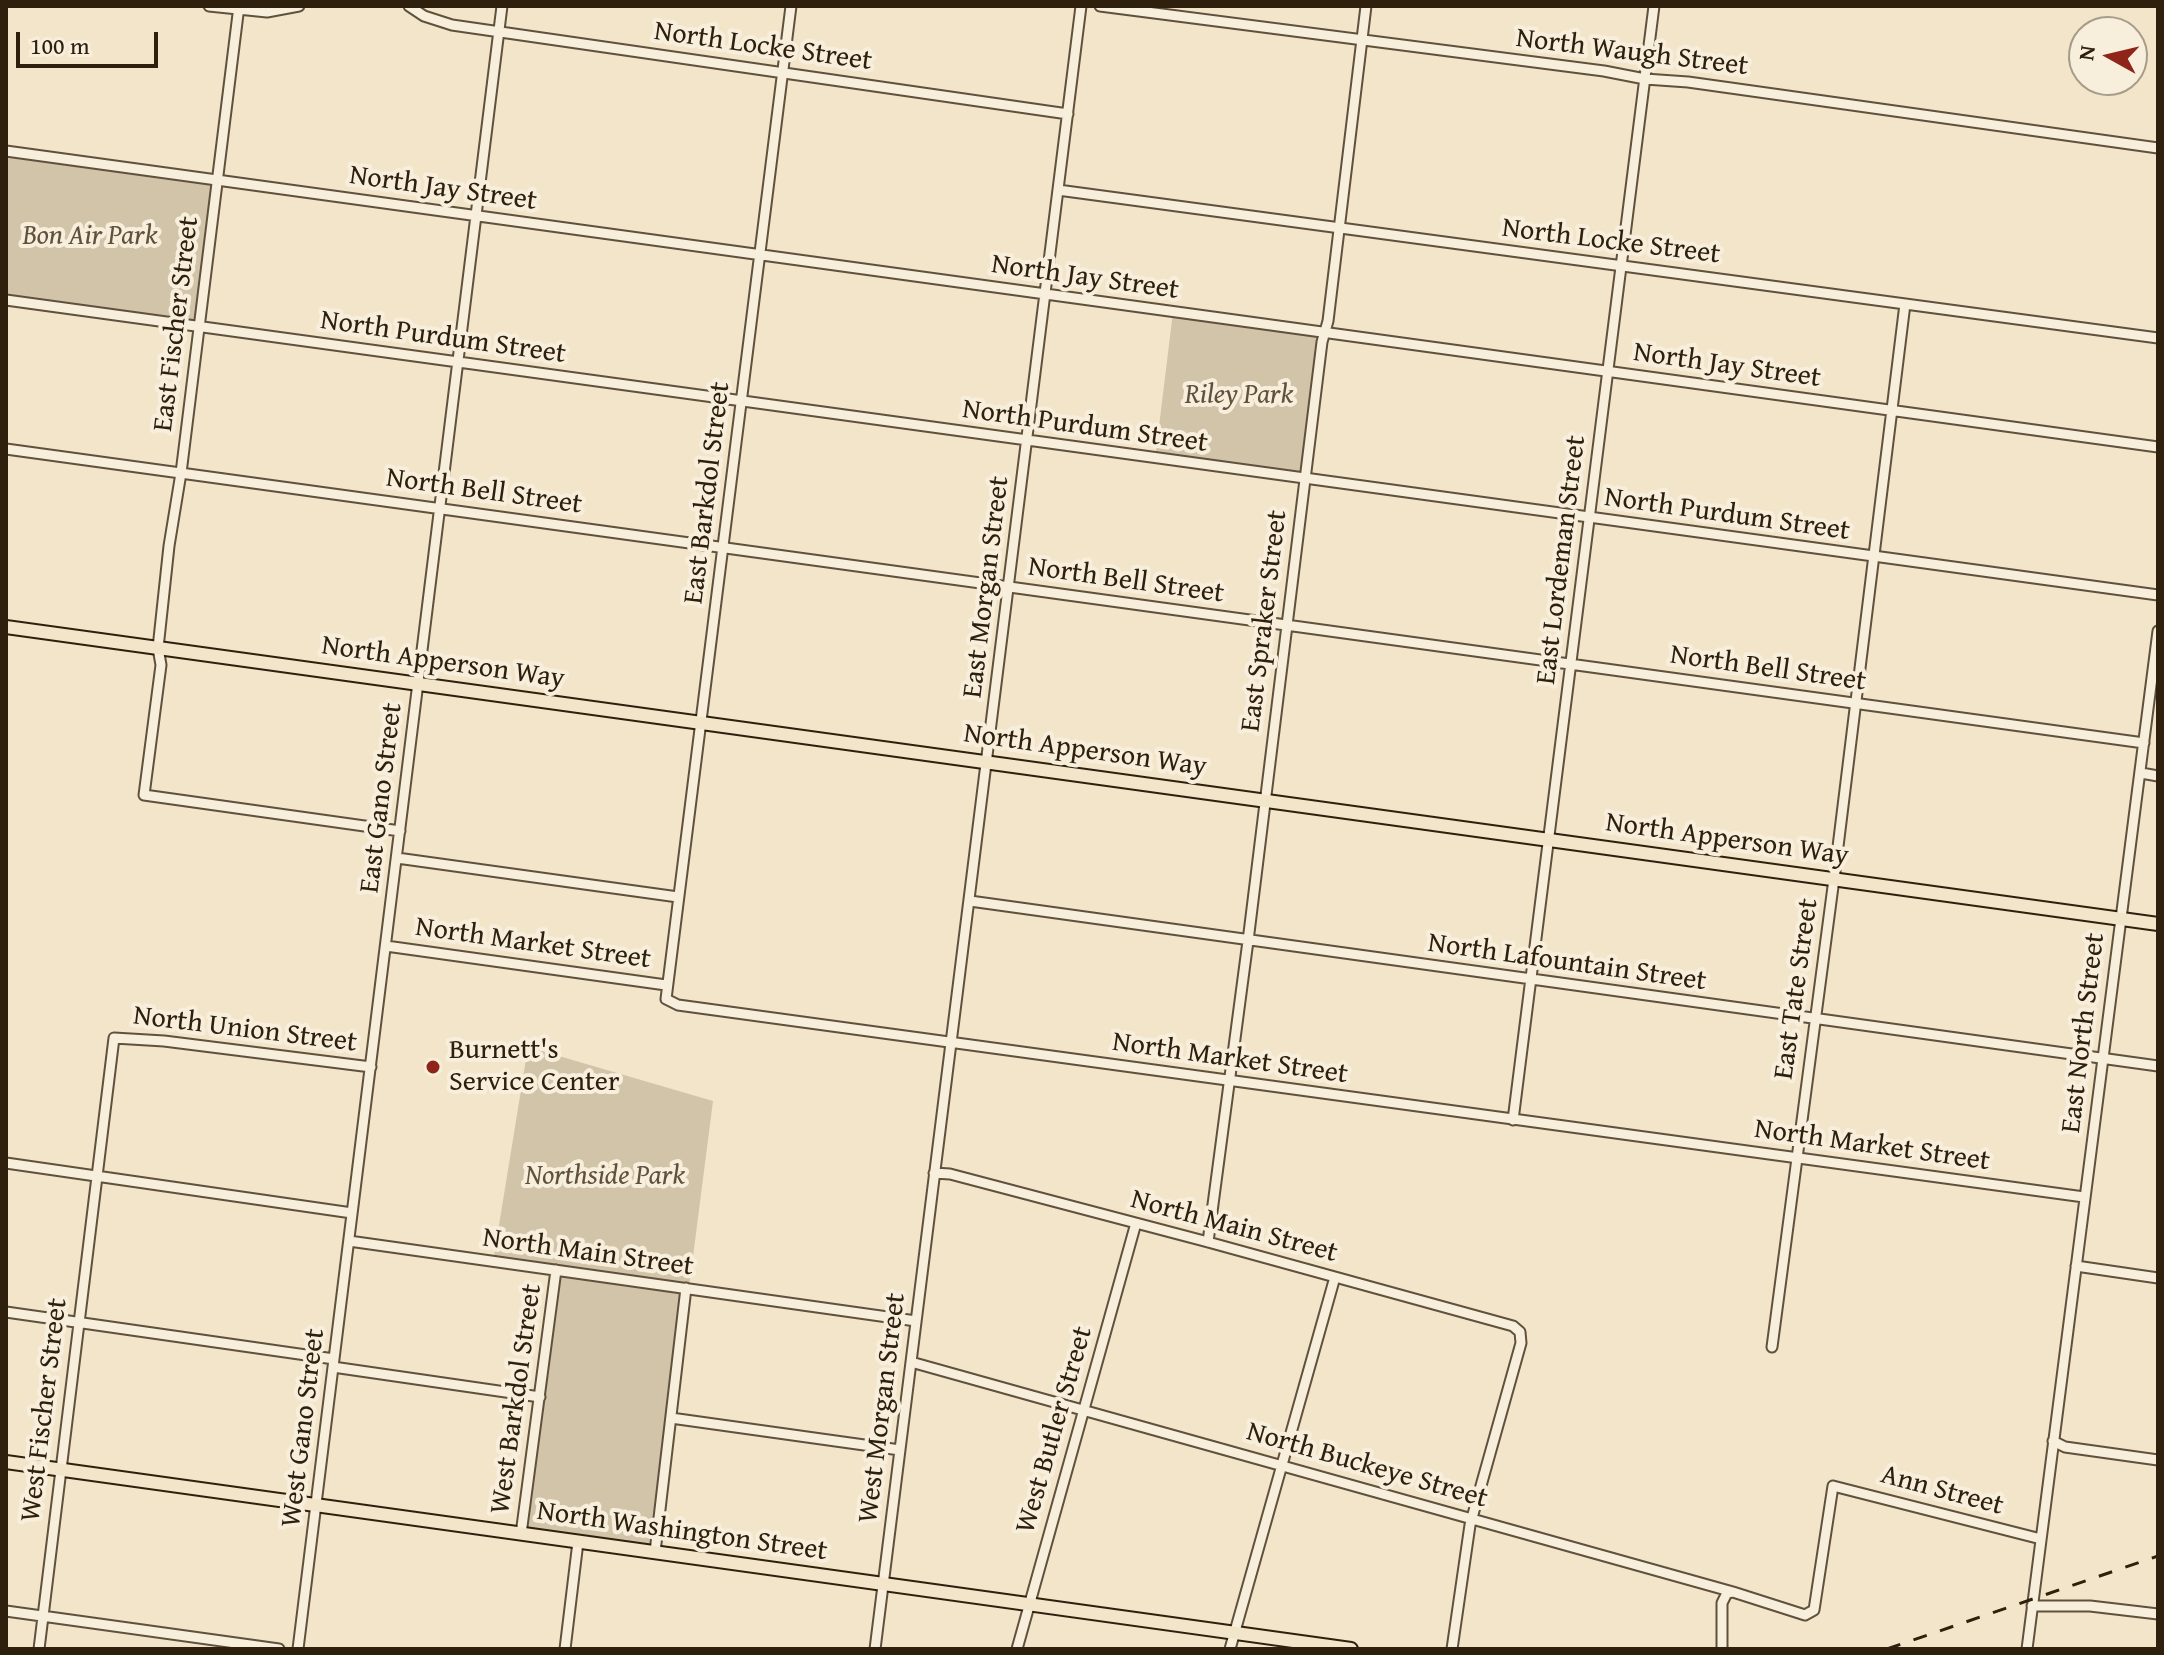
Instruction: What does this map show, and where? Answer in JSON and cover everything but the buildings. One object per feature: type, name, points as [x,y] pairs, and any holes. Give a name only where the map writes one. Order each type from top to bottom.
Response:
[{"type":"main road","name":"North Apperson Way","points":[[6,627],[2158,924]]},
{"type":"main road","name":"North Washington Street","points":[[6,1462],[1351,1649]]},
{"type":"street","points":[[209,6],[267,12],[299,6]]},
{"type":"street","name":"North Locke Street","points":[[409,6],[424,16],[452,25],[1068,114]]},
{"type":"street","name":"East Gano Street","points":[[352,1213],[502,6]]},
{"type":"street","name":"East Barkdol Street","points":[[666,985],[791,6]]},
{"type":"street","name":"East Morgan Street","points":[[934,1173],[1081,6]]},
{"type":"street","name":"North Waugh Street","points":[[1100,6],[1604,71],[1645,79],[1688,82],[2158,148]]},
{"type":"street","name":"East Spraker Street","points":[[1208,1242],[1366,6]]},
{"type":"street","name":"East Lordeman Street","points":[[1513,1120],[1654,6]]},
{"type":"street","name":"East Fischer Street","points":[[239,8],[181,473],[169,546],[158,648],[161,665],[144,795],[400,831]]},
{"type":"street","name":"North Jay Street","points":[[6,151],[2158,447]]},
{"type":"street","name":"North Locke Street","points":[[1058,190],[2158,338]]},
{"type":"street","name":"North Purdum Street","points":[[6,300],[2158,595]]},
{"type":"street","name":"East Tate Street","points":[[1772,1347],[1905,304]]},
{"type":"street","name":"North Bell Street","points":[[6,449],[2144,743]]},
{"type":"street","name":"East North Street","points":[[2027,1649],[2158,631]]},
{"type":"street","points":[[2141,773],[2158,776]]},
{"type":"street","points":[[397,858],[678,897]]},
{"type":"street","name":"North Lafountain Street","points":[[970,901],[2158,1066]]},
{"type":"street","name":"North Market Street","points":[[386,946],[666,985],[666,999],[678,1005],[2084,1197]]},
{"type":"street","name":"North Union Street","points":[[97,1176],[114,1038],[164,1041],[371,1067]]},
{"type":"street","points":[[6,1163],[352,1213]]},
{"type":"street","name":"North Main Street","points":[[934,1173],[950,1174],[1208,1242],[1513,1326],[1520,1332],[1521,1343],[1473,1518]]},
{"type":"street","name":"West Morgan Street","points":[[875,1649],[934,1173]]},
{"type":"street","name":"West Fischer Street","points":[[39,1649],[97,1176]]},
{"type":"street","name":"West Gano Street","points":[[298,1649],[352,1213]]},
{"type":"street","name":"West Butler Street","points":[[1017,1649],[1136,1223]]},
{"type":"street","name":"North Main Street","points":[[349,1241],[916,1321]]},
{"type":"street","points":[[2076,1266],[2158,1278]]},
{"type":"street","name":"West Barkdol Street","points":[[521,1534],[556,1270]]},
{"type":"street","points":[[1230,1649],[1335,1277]]},
{"type":"street","points":[[655,1552],[686,1288]]},
{"type":"street","points":[[6,1312],[540,1397]]},
{"type":"street","name":"North Buckeye Street","points":[[911,1362],[1810,1614]]},
{"type":"street","points":[[671,1418],[900,1450]]},
{"type":"street","points":[[2053,1441],[2065,1447],[2158,1460]]},
{"type":"street","name":"Ann Street","points":[[1810,1614],[1816,1599],[1833,1486],[2041,1539]]},
{"type":"street","points":[[1452,1649],[1473,1518]]},
{"type":"street","points":[[565,1649],[578,1542]]},
{"type":"street","points":[[1722,1649],[1722,1603],[1724,1597],[1733,1592]]},
{"type":"street","points":[[2033,1602],[2158,1614]]},
{"type":"street","points":[[6,1611],[279,1649]]},
{"type":"green space","name":"Bon Air Park","points":[[6,151],[218,180],[198,328],[6,300]]},
{"type":"green space","name":"Riley Park","points":[[1173,312],[1323,333],[1305,479],[1155,459]]},
{"type":"green space","name":"Northside Park","points":[[528,1047],[713,1101],[655,1552],[521,1534],[556,1271],[493,1262]]},
{"type":"railway","points":[[1887,1649],[2158,1556]]},
{"type":"place","name":"Burnett's Service Center","points":[[433,1067]]}]
